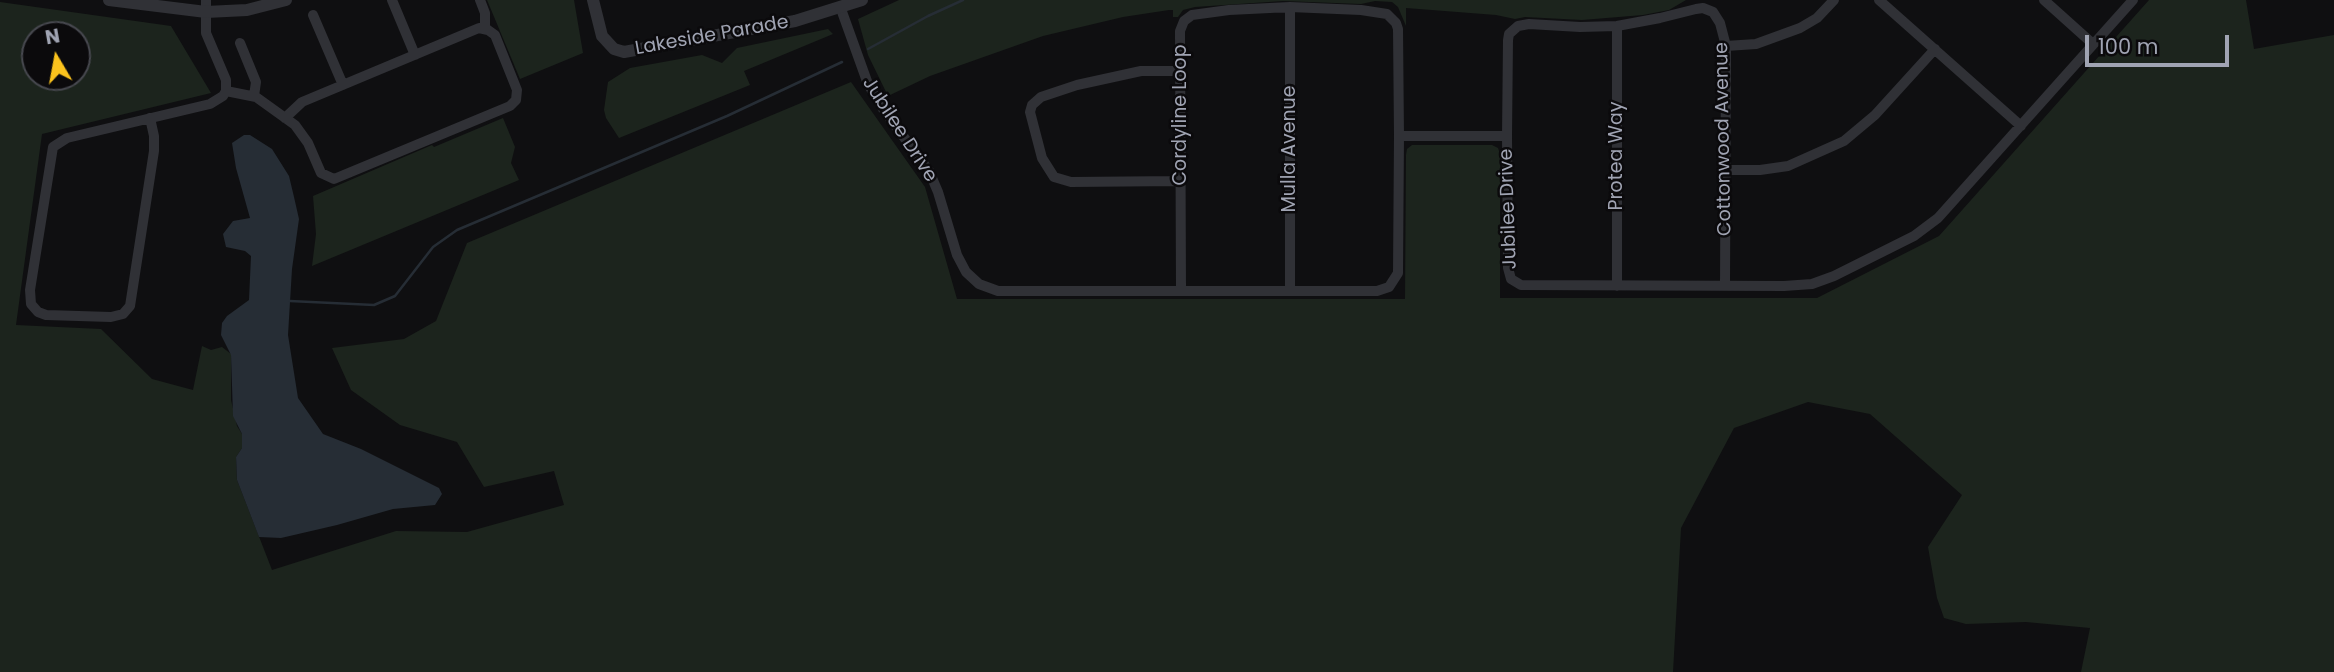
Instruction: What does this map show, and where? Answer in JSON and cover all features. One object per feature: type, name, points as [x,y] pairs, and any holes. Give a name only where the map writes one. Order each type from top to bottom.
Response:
[{"type":"street","points":[[109,0],[247,10],[286,0]]},
{"type":"street","points":[[392,0],[415,55]]},
{"type":"street","points":[[480,0],[485,13],[485,29]]},
{"type":"street","name":"Lakeside Parade","points":[[593,0],[602,36],[614,49],[624,52],[784,24],[841,9],[862,0]]},
{"type":"street","points":[[1726,46],[1756,44],[1800,28],[1817,18],[1834,0]]},
{"type":"street","points":[[1879,0],[2021,126]]},
{"type":"street","points":[[2044,0],[2094,44]]},
{"type":"street","name":"Jubilee Drive","points":[[841,9],[862,72],[883,109],[929,171],[957,255],[973,279],[998,291],[1290,291],[1377,290],[1389,288],[1394,283],[1398,273],[1399,136],[1507,136],[1508,268],[1511,279],[1525,286],[1812,284],[1834,276],[1914,236],[1944,212],[2133,0]]},
{"type":"street","points":[[150,118],[154,151],[130,306],[123,314],[111,317],[46,315],[37,312],[30,300],[30,290],[53,147],[67,138],[215,102],[226,91],[226,80],[206,33],[206,6]]},
{"type":"street","name":"Cordyline Loop","points":[[1181,291],[1181,32],[1184,21],[1192,15],[1290,7],[1380,12],[1392,18],[1398,29],[1399,136]]},
{"type":"street","name":"Mulla Avenue","points":[[1290,7],[1290,291]]},
{"type":"street","name":"Cottonwood Avenue","points":[[1507,136],[1508,40],[1513,29],[1523,24],[1616,26],[1703,8],[1713,12],[1726,46],[1726,286]]},
{"type":"street","points":[[313,15],[343,85]]},
{"type":"street","name":"Protea Way","points":[[1616,26],[1617,286]]},
{"type":"street","points":[[226,91],[254,96],[285,118],[304,136],[321,173],[334,178],[504,109],[514,103],[517,90],[495,35],[485,29],[475,29],[297,105],[285,118]]},
{"type":"street","points":[[240,43],[256,82],[254,96]]},
{"type":"street","points":[[1726,170],[1760,170],[1788,166],[1844,141],[1875,115],[1934,49]]},
{"type":"street","points":[[1180,71],[1141,72],[1077,85],[1041,97],[1032,105],[1030,112],[1042,158],[1054,177],[1071,182],[1181,181]]},
{"type":"shaded area","points":[[487,0],[574,0],[583,53],[520,79]]},
{"type":"shaded area","points":[[899,0],[1686,0],[1669,10],[1643,15],[1582,20],[1525,17],[1515,19],[1406,8],[1406,26],[1398,7],[1392,2],[1361,4],[1283,1],[1195,7],[1183,10],[1178,17],[1173,17],[1173,10],[1169,10],[1123,17],[1043,36],[930,76],[888,96],[868,55],[858,19]]},
{"type":"shaded area","points":[[2149,0],[2246,0],[2254,49],[2334,35],[2334,672],[2081,672],[2090,628],[2026,622],[1966,624],[1944,618],[1937,598],[1928,547],[1962,495],[1870,414],[1808,402],[1734,428],[1681,528],[1673,672],[0,672],[0,2],[171,26],[211,93],[42,134],[16,325],[101,329],[152,379],[193,390],[202,346],[211,350],[222,347],[231,354],[231,400],[237,426],[242,434],[242,448],[236,457],[237,480],[272,570],[396,531],[467,532],[564,505],[554,471],[484,487],[457,442],[400,425],[351,390],[332,348],[404,339],[436,321],[467,243],[851,82],[925,187],[957,299],[1405,299],[1406,155],[1407,149],[1412,145],[1492,145],[1498,148],[1500,298],[1817,298],[1939,236]]},
{"type":"shaded area","points":[[828,29],[833,34],[744,71],[750,85],[619,138],[606,118],[604,110],[608,82],[630,68],[702,55],[722,63],[737,48]]},
{"type":"shaded area","points":[[503,118],[515,147],[511,163],[519,180],[312,266],[316,234],[313,196]]},
{"type":"shaded area","points":[[244,135],[250,135],[272,149],[289,176],[299,219],[292,269],[288,335],[298,398],[323,434],[361,449],[439,488],[442,494],[435,505],[393,509],[281,538],[259,537],[237,480],[236,457],[242,448],[242,434],[233,416],[231,355],[221,335],[222,323],[227,316],[249,300],[251,256],[245,251],[226,247],[223,234],[233,221],[250,218],[232,143]]},
{"type":"waterway","points":[[868,49],[963,0]]},
{"type":"waterway","points":[[290,301],[374,305],[395,296],[433,247],[457,230],[727,116],[842,62]]}]
